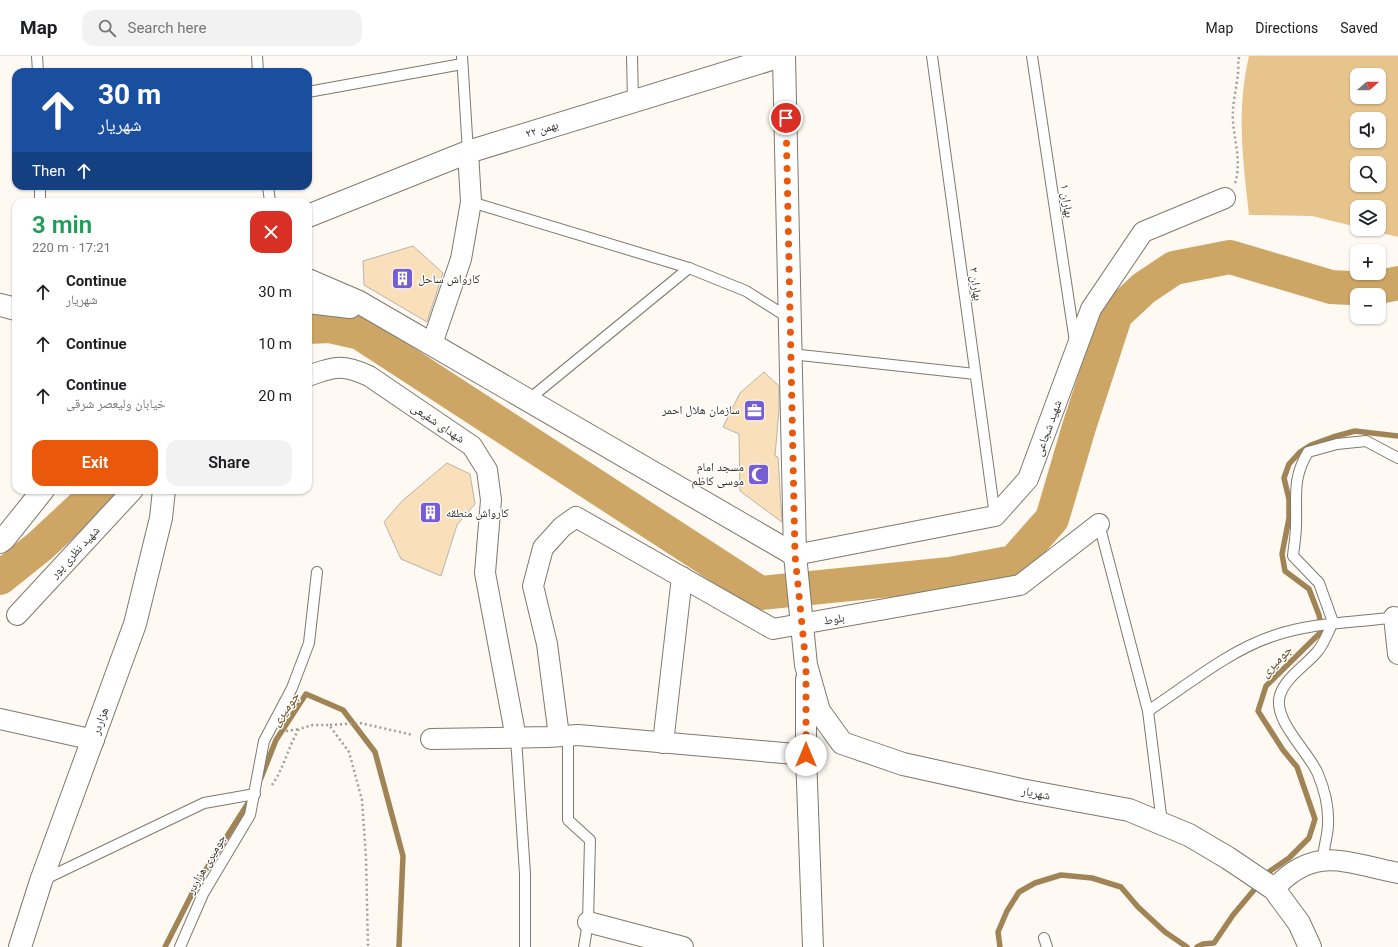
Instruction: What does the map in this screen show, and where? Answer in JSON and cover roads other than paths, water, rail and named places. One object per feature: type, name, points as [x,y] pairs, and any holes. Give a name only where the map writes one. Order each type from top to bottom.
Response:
[{"type":"main road","name":"۲۲ بهمن","points":[[312,214],[468,152],[781,56]]},
{"type":"main road","name":"شهریار","points":[[784,56],[796,563],[806,665],[819,711],[842,743],[903,764],[1020,790],[1129,810],[1196,839],[1263,882],[1299,923],[1310,947]]},
{"type":"main road","points":[[312,282],[357,301],[432,344],[528,400],[796,563]]},
{"type":"main road","points":[[312,303],[376,312]]},
{"type":"main road","points":[[0,305],[12,308]]},
{"type":"main road","points":[[0,542],[40,494]]},
{"type":"main road","name":"هزاردر","points":[[20,947],[41,881],[94,740],[135,624],[149,570],[166,494]]},
{"type":"street","points":[[432,344],[461,259],[471,202],[468,152]]},
{"type":"street","name":"شهید شجاعی","points":[[995,516],[1028,479],[1091,309],[1143,232],[1230,191]]},
{"type":"street","name":"شهدای شفیعی","points":[[312,374],[328,368],[341,367],[353,368],[369,376],[472,446],[487,470],[491,500],[485,573],[516,738]]},
{"type":"street","name":"شهید نظری پور","points":[[17,615],[129,494]]},
{"type":"street","points":[[796,563],[995,516]]},
{"type":"street","name":"بلوط","points":[[558,737],[546,644],[533,586],[542,548],[562,527],[576,517],[773,629],[1020,585],[1099,524]]},
{"type":"street","points":[[664,743],[682,577]]},
{"type":"street","points":[[1396,617],[1398,654]]},
{"type":"street","points":[[806,665],[806,755],[812,941]]},
{"type":"street","points":[[0,719],[94,740]]},
{"type":"street","points":[[431,739],[558,737],[578,735],[806,755]]},
{"type":"street","points":[[1263,882],[1287,874],[1307,863],[1323,860],[1338,860],[1398,873]]},
{"type":"street","points":[[588,922],[683,947]]},
{"type":"lane","points":[[37,56],[38,68]]},
{"type":"lane","points":[[257,56],[258,68]]},
{"type":"lane","points":[[632,56],[633,101]]},
{"type":"lane","name":"بهاران ۲","points":[[932,56],[995,516]]},
{"type":"lane","name":"بهاران ۱","points":[[1032,56],[1076,350]]},
{"type":"lane","points":[[312,91],[462,60],[468,152]]},
{"type":"lane","points":[[471,202],[689,268],[746,291],[790,318]]},
{"type":"lane","points":[[528,400],[689,268]]},
{"type":"lane","points":[[791,354],[975,374]]},
{"type":"lane","points":[[1323,860],[1324,844],[1328,826],[1327,796],[1318,773],[1304,749],[1290,732],[1280,714],[1279,696],[1288,680],[1318,650],[1333,622],[1319,583],[1293,556],[1296,526],[1295,495],[1300,467],[1308,452],[1337,444],[1366,441],[1398,458]]},
{"type":"lane","points":[[1099,524],[1148,711],[1162,823]]},
{"type":"lane","name":"جومیری هزاردر","points":[[180,947],[202,894],[250,815],[264,741],[292,688],[308,644],[317,572]]},
{"type":"lane","points":[[1148,711],[1231,656],[1273,636],[1333,622],[1396,617]]},
{"type":"lane","points":[[558,737],[568,820],[590,840],[588,922],[584,947]]},
{"type":"lane","points":[[516,738],[525,874],[525,947]]},
{"type":"lane","points":[[41,881],[204,803],[255,794]]},
{"type":"waterway","points":[[312,327],[329,326],[360,333],[760,593],[950,574],[1014,562],[1052,519],[1079,427],[1116,314],[1144,288],[1174,268],[1230,257],[1331,287],[1370,289],[1398,283]]},
{"type":"waterway","name":"جومیری","points":[[1264,877],[1289,858],[1309,838],[1315,819],[1297,767],[1283,750],[1258,711],[1266,686],[1322,631],[1319,615],[1309,589],[1285,571],[1282,554],[1289,518],[1289,499],[1284,478],[1289,464],[1300,452],[1311,445],[1355,431],[1398,436]]},
{"type":"waterway","points":[[0,578],[40,546],[96,494]]},
{"type":"waterway","name":"جومیری","points":[[261,778],[276,740],[306,694],[343,710],[375,752],[403,856],[399,947]]},
{"type":"waterway","name":"جومیری","points":[[165,947],[198,882],[250,800]]},
{"type":"waterway","name":"جومیری","points":[[1000,947],[998,932],[1007,911],[1019,892],[1035,883],[1061,875],[1092,878],[1121,887],[1138,907],[1165,932],[1187,947]]},
{"type":"waterway","name":"جومیری","points":[[1197,947],[1203,944],[1214,943],[1233,915],[1259,884]]},
{"type":"place","name":"کارواش ساحل","points":[[403,279]]},
{"type":"place","name":"سازمان هلال احمر","points":[[755,410]]},
{"type":"place","name":"مسجد امام موسی کاظم","points":[[759,474]]},
{"type":"place","name":"کارواش منطقه","points":[[430,513]]}]
